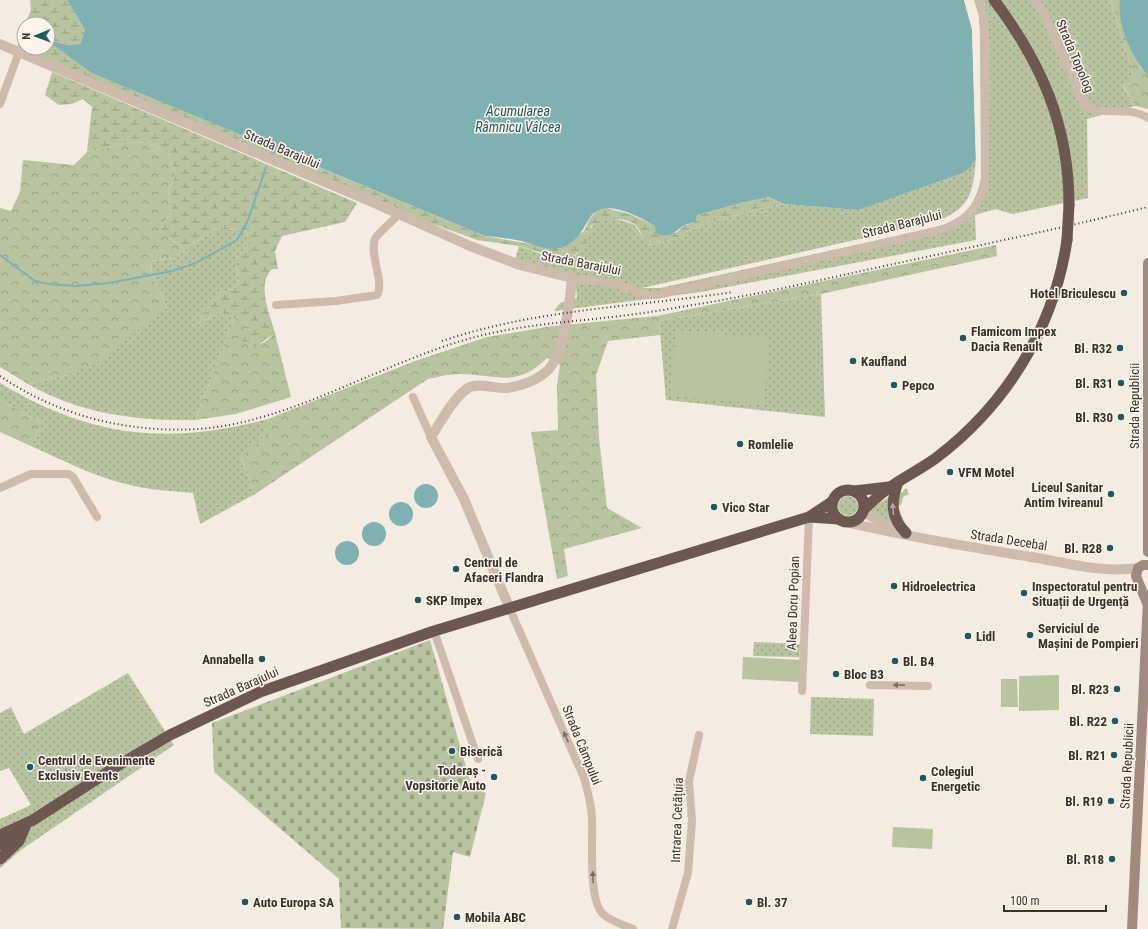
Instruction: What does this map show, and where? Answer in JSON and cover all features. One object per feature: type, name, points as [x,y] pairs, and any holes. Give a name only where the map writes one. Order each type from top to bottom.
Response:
[{"type":"highway","points":[[894,485],[854,491],[842,491],[833,502],[833,512],[843,521],[856,520],[864,511],[894,485],[935,459],[961,438],[989,409],[1016,374],[1032,346],[1047,315],[1061,272],[1067,240],[1069,205],[1064,148],[1052,100],[1030,53],[994,0]]},
{"type":"highway","points":[[894,485],[893,511],[897,522],[906,532]]},
{"type":"highway","points":[[854,491],[861,496],[864,511]]},
{"type":"highway","name":"Strada Barajului","points":[[29,823],[71,795],[170,735],[260,692],[434,631],[509,607],[809,517],[833,502]]},
{"type":"highway","name":"Strada Barajului","points":[[809,517],[843,521]]},
{"type":"highway","points":[[0,835],[29,823]]},
{"type":"highway","points":[[0,845],[29,823]]},
{"type":"highway","points":[[0,859],[19,841],[29,823]]},
{"type":"main road","name":"Strada Republicii","points":[[1132,929],[1148,602],[1141,574],[1148,550],[1148,263]]},
{"type":"street","name":"Strada Barajului","points":[[28,56],[399,214],[470,246],[504,259],[572,278],[617,284],[644,295],[657,295],[944,229],[965,220],[982,197],[985,186],[986,25],[981,0]]},
{"type":"street","name":"Strada Topolog","points":[[1035,0],[1043,12],[1085,106],[1092,110],[1135,112],[1148,118]]},
{"type":"street","name":"Strada Barajului","points":[[0,44],[16,51]]},
{"type":"street","points":[[0,104],[18,56]]},
{"type":"street","points":[[276,305],[336,301],[373,297],[377,295],[379,286],[374,255],[375,239],[399,214]]},
{"type":"street","points":[[431,437],[456,400],[469,388],[477,386],[498,388],[511,387],[535,379],[544,373],[554,359],[563,332],[572,278]]},
{"type":"street","points":[[413,397],[431,437],[464,499],[509,607]]},
{"type":"street","points":[[0,488],[31,474],[68,474],[73,477],[97,517]]},
{"type":"street","name":"Strada Decebal","points":[[864,511],[919,537]]},
{"type":"street","name":"Aleea Doru Popian","points":[[802,691],[809,517]]},
{"type":"street","name":"Strada Decebal","points":[[843,521],[919,537],[1141,574]]},
{"type":"street","name":"Strada Câmpului","points":[[509,607],[584,778],[590,797],[592,820],[593,888],[596,900],[602,914],[633,929]]},
{"type":"street","points":[[434,631],[478,759]]},
{"type":"street","points":[[870,685],[928,686]]},
{"type":"street","name":"Intrarea Cetățuia","points":[[672,929],[688,873],[692,821],[689,781],[699,735]]},
{"type":"green space","points":[[30,0],[67,0],[85,30],[80,44],[66,45],[56,42],[56,16],[28,16],[31,10]]},
{"type":"green space","points":[[974,0],[1110,0],[1133,72],[1123,86],[1135,106],[1087,119],[1088,198],[1012,214],[996,209],[975,215],[976,240],[701,292],[554,311],[560,303],[577,298],[575,276],[515,260],[519,246],[552,257],[565,259],[570,258],[577,254],[582,247],[595,223],[603,219],[614,218],[634,225],[639,230],[644,240],[650,245],[682,237],[686,232],[708,223],[759,209],[784,204],[858,210],[971,167],[976,159],[973,182],[968,199],[956,212],[935,222],[642,288],[660,288],[933,228],[952,221],[966,211],[971,204],[979,187],[981,177],[980,36],[979,16]]},
{"type":"green space","points":[[1110,0],[1120,0],[1140,67],[1148,76],[1148,109],[1135,106],[1123,85],[1133,72]]},
{"type":"green space","points":[[56,42],[274,149],[485,236],[559,249],[584,231],[590,218],[598,210],[606,208],[630,214],[655,226],[676,233],[683,226],[696,222],[697,215],[745,202],[769,197],[784,204],[759,209],[708,223],[686,232],[682,237],[650,245],[644,239],[638,228],[628,221],[615,219],[602,221],[591,226],[587,245],[569,259],[559,258],[519,246],[477,240],[428,222],[38,56],[56,56]]},
{"type":"green space","points":[[52,72],[357,203],[345,222],[282,236],[275,251],[278,269],[272,269],[267,276],[265,283],[266,300],[275,333],[254,348],[249,344],[244,344],[242,340],[248,325],[244,319],[234,319],[221,312],[200,323],[197,320],[223,292],[233,289],[239,283],[235,260],[248,244],[248,238],[245,230],[216,229],[185,249],[159,231],[171,212],[168,190],[176,175],[168,154],[148,142],[127,143],[87,152],[92,107],[83,99],[72,104],[59,105],[45,95]]},
{"type":"green space","points":[[148,142],[168,154],[176,175],[168,190],[171,212],[159,231],[185,249],[176,258],[151,261],[152,273],[166,306],[102,361],[67,375],[28,384],[0,367],[0,208],[11,211],[20,192],[23,160],[74,165],[87,152],[127,143]]},
{"type":"green space","points":[[216,229],[245,230],[248,238],[248,244],[235,260],[239,283],[233,289],[223,292],[197,320],[200,323],[221,312],[234,319],[195,420],[152,419],[109,414],[68,402],[28,384],[67,375],[166,306],[152,273],[151,261],[176,258],[185,249]]},
{"type":"green space","points":[[996,245],[997,256],[821,294],[659,321],[660,335],[608,341],[596,375],[599,438],[607,508],[642,528],[564,549],[568,576],[557,579],[531,432],[558,430],[557,385],[560,365],[547,358],[536,368],[526,374],[516,377],[506,378],[459,374],[428,379],[255,494],[241,457],[264,437],[268,419],[415,361],[487,337],[553,326],[657,316]]},
{"type":"green space","points":[[821,294],[825,417],[666,400],[659,321]]},
{"type":"green space","points":[[234,319],[244,319],[248,325],[246,334],[259,344],[265,342],[275,333],[291,397],[236,414],[195,420]]},
{"type":"green space","points":[[676,330],[769,338],[764,404],[670,396]]},
{"type":"green space","points":[[0,383],[33,401],[65,415],[97,425],[130,431],[162,434],[196,432],[231,427],[268,419],[264,437],[241,458],[255,494],[200,524],[193,493],[143,488],[114,481],[31,446],[42,423],[0,400]]},
{"type":"green space","points":[[0,400],[42,423],[31,446],[0,432]]},
{"type":"green space","points":[[906,488],[909,494],[903,497],[901,505],[898,506],[906,527],[897,514],[898,497]]},
{"type":"green space","points":[[844,496],[852,496],[858,502],[858,510],[852,516],[844,516],[838,510],[838,502]]},
{"type":"green space","points":[[889,497],[893,523],[871,512],[871,508]]},
{"type":"green space","points":[[430,640],[472,788],[486,793],[470,857],[453,852],[443,929],[341,928],[339,879],[214,772],[212,723]]},
{"type":"green space","points":[[754,642],[800,644],[799,657],[753,656]]},
{"type":"green space","points":[[743,657],[800,660],[799,682],[742,679]]},
{"type":"green space","points":[[128,673],[174,745],[21,850],[0,868],[0,819],[31,805],[9,768],[0,771],[0,713],[11,707],[24,734]]},
{"type":"green space","points":[[1059,675],[1059,710],[1019,711],[1019,676]]},
{"type":"green space","points":[[1001,679],[1017,679],[1018,707],[1001,707]]},
{"type":"green space","points":[[811,697],[874,699],[873,736],[810,734]]},
{"type":"green space","points":[[893,827],[933,829],[932,849],[892,847]]},
{"type":"water","name":"Acumularea Râmnicu Vâlcea","points":[[67,0],[964,0],[972,29],[976,159],[971,167],[962,173],[858,210],[784,204],[769,197],[697,215],[696,222],[684,225],[674,233],[661,235],[656,233],[655,226],[640,218],[621,210],[612,208],[603,209],[595,212],[575,240],[561,248],[550,249],[516,240],[485,236],[92,73],[56,47],[56,42],[66,45],[80,44],[85,30]]},
{"type":"water","points":[[1120,0],[1148,0],[1148,76],[1131,51],[1123,30],[1119,9]]},
{"type":"water","points":[[426,484],[435,487],[438,496],[435,505],[426,508],[417,505],[414,496],[417,487]]},
{"type":"water","points":[[401,502],[410,505],[413,514],[410,523],[401,526],[392,523],[389,514],[392,505]]},
{"type":"water","points":[[374,522],[383,525],[386,534],[383,543],[374,546],[365,543],[362,534],[365,525]]},
{"type":"water","points":[[347,541],[356,544],[359,553],[356,562],[347,565],[338,562],[335,553],[338,544]]},
{"type":"pier","points":[[964,0],[966,0],[970,10],[974,29],[978,159],[976,164],[972,29]]},
{"type":"waterway","points":[[272,155],[274,149]]},
{"type":"waterway","points":[[0,255],[35,281],[49,284],[75,286],[109,283],[172,271],[196,263],[237,240],[248,220],[266,167]]},
{"type":"railway","points":[[0,376],[46,402],[94,419],[120,425],[172,430],[198,429],[235,424],[272,414],[309,401],[418,356],[455,343],[492,333],[543,324],[647,312],[754,294],[1087,222],[1148,207]]},
{"type":"railway","points":[[442,341],[478,330],[550,315],[733,292]]},
{"type":"place","name":"Hotel Briculescu","points":[[1124,293]]},
{"type":"place","name":"Flamicom Impex Dacia Renault","points":[[963,338]]},
{"type":"place","name":"Bl. R32","points":[[1120,348]]},
{"type":"place","name":"Kaufland","points":[[853,361]]},
{"type":"place","name":"Bl. R31","points":[[1121,383]]},
{"type":"place","name":"Pepco","points":[[894,385]]},
{"type":"place","name":"Bl. R30","points":[[1121,417]]},
{"type":"place","name":"Romlelie","points":[[740,444]]},
{"type":"place","name":"VFM Motel","points":[[950,472]]},
{"type":"place","name":"Liceul Sanitar Antim Ivireanul","points":[[1111,494]]},
{"type":"place","name":"Vico Star","points":[[714,507]]},
{"type":"place","name":"Bl. R28","points":[[1110,548]]},
{"type":"place","name":"Centrul de Afaceri Flandra","points":[[456,569]]},
{"type":"place","name":"Hidroelectrica","points":[[894,586]]},
{"type":"place","name":"Inspectoratul pentru Situații de Urgență","points":[[1024,593]]},
{"type":"place","name":"SKP Impex","points":[[418,600]]},
{"type":"place","name":"Serviciul de Mașini de Pompieri","points":[[1030,635]]},
{"type":"place","name":"Lidl","points":[[968,636]]},
{"type":"place","name":"Annabella","points":[[262,659]]},
{"type":"place","name":"Bl. B4","points":[[895,661]]},
{"type":"place","name":"Bloc B3","points":[[836,674]]},
{"type":"place","name":"Bl. R23","points":[[1117,689]]},
{"type":"place","name":"Bl. R22","points":[[1115,721]]},
{"type":"place","name":"Biserică","points":[[452,751]]},
{"type":"place","name":"Bl. R21","points":[[1114,755]]},
{"type":"place","name":"Centrul de Evenimente Exclusiv Events","points":[[30,767]]},
{"type":"place","name":"Toderaș - Vopsitorie Auto","points":[[494,777]]},
{"type":"place","name":"Colegiul Energetic","points":[[923,778]]},
{"type":"place","name":"Bl. R19","points":[[1111,801]]},
{"type":"place","name":"Bl. R18","points":[[1112,859]]},
{"type":"place","name":"Auto Europa SA","points":[[245,902]]},
{"type":"place","name":"Bl. 37","points":[[749,902]]},
{"type":"place","name":"Mobila ABC","points":[[457,917]]}]
